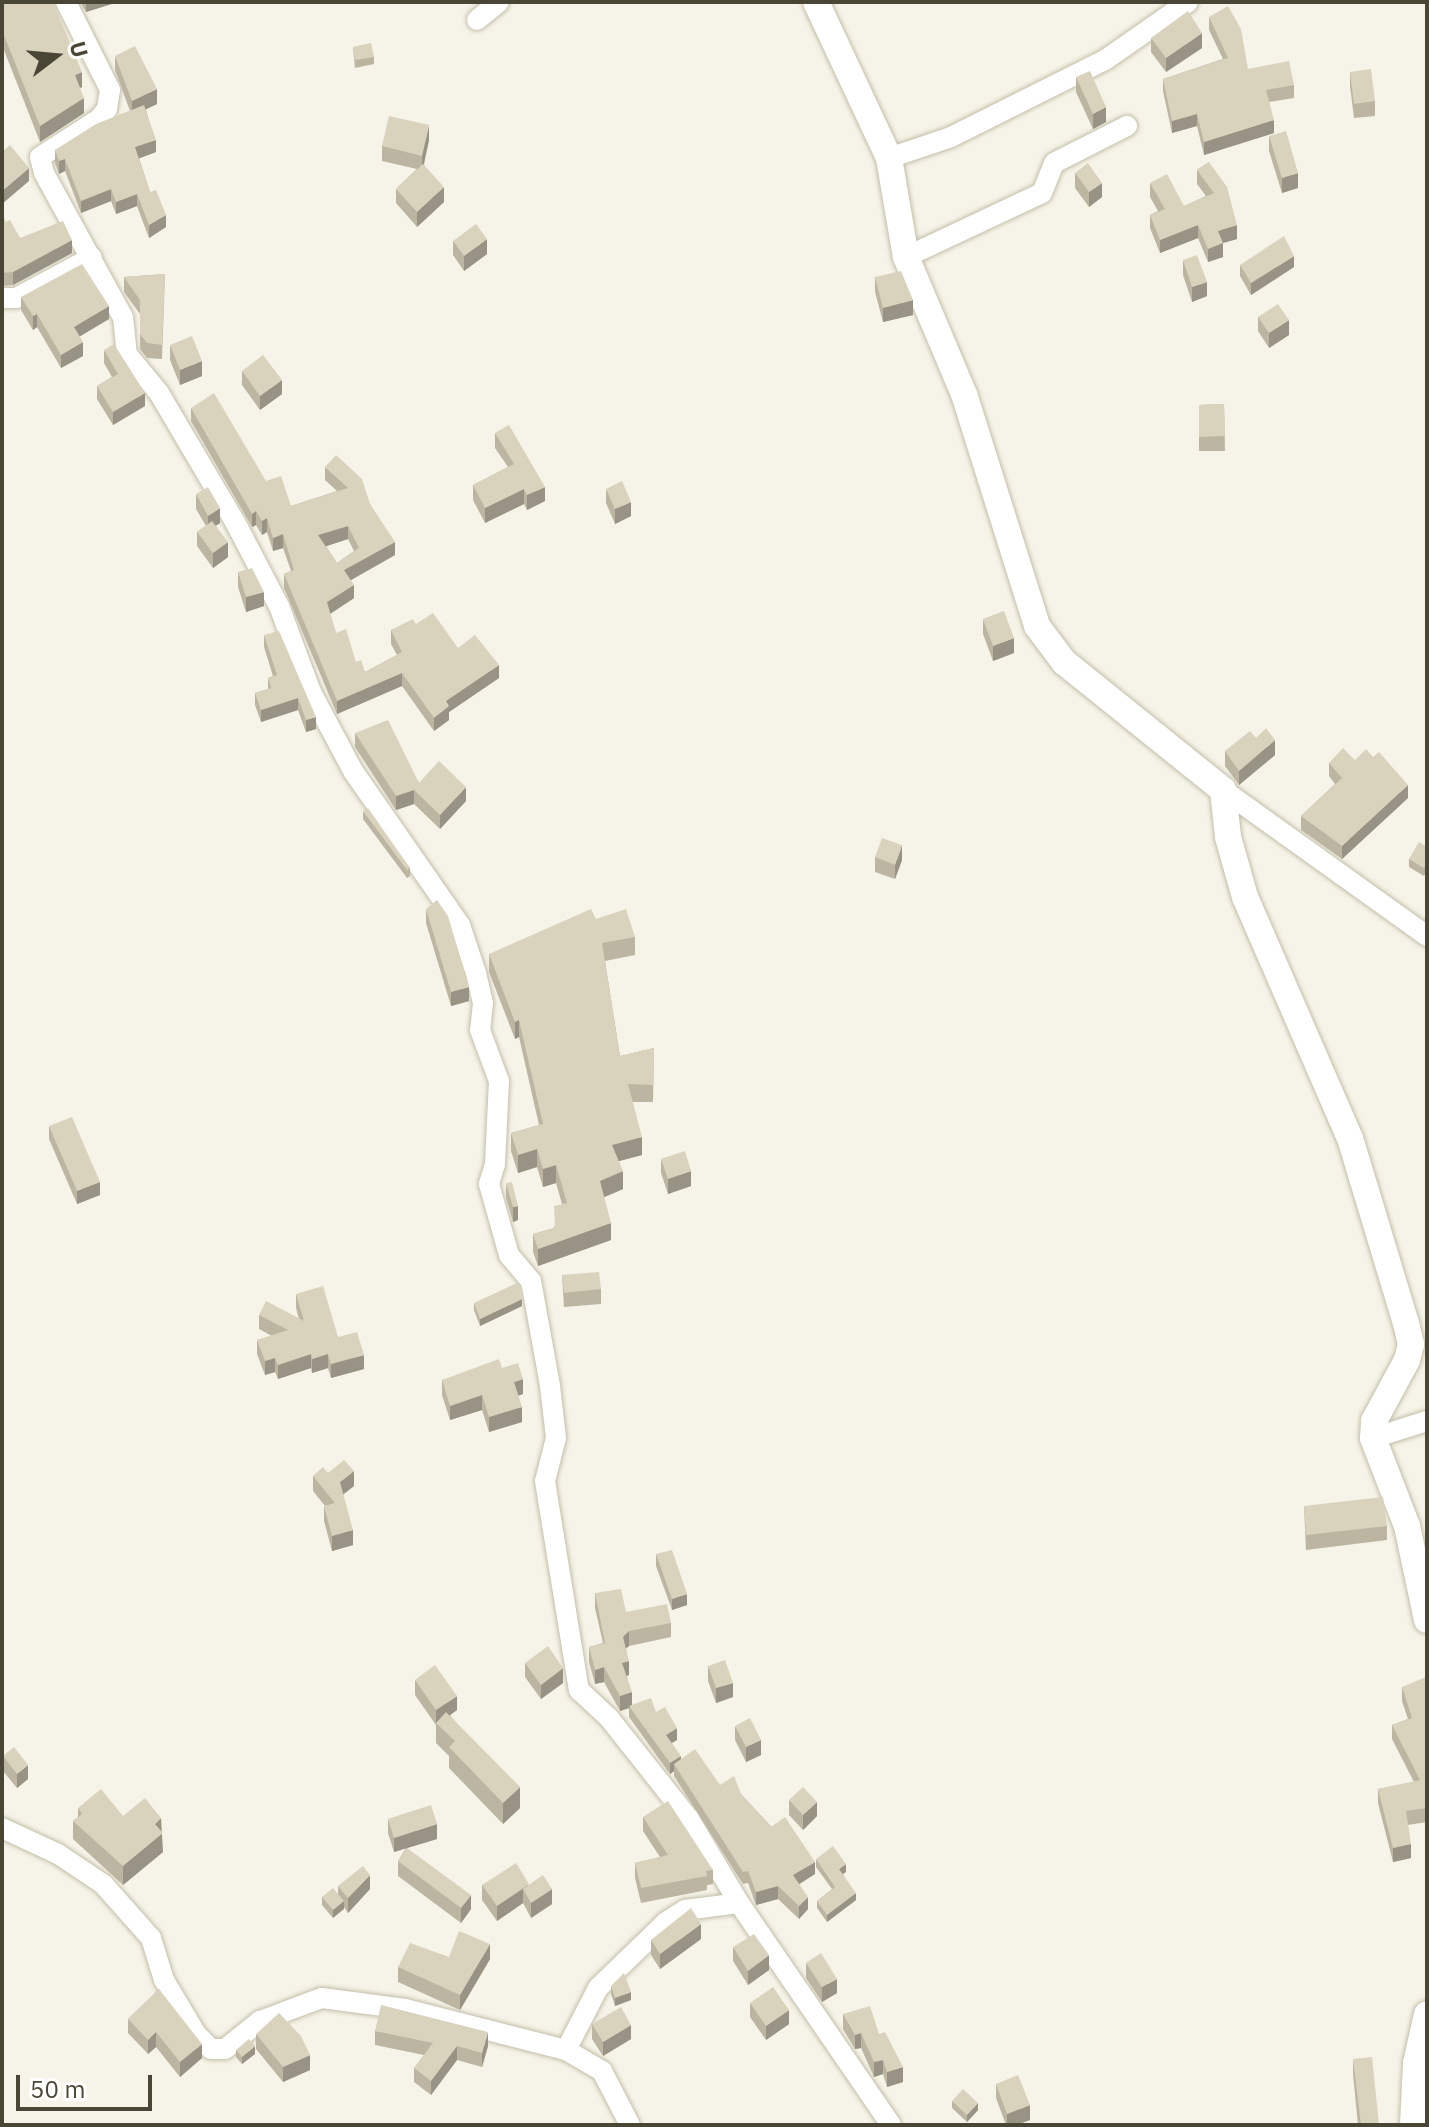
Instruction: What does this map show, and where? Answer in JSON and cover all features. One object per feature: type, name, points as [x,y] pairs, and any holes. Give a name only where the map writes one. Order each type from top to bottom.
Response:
[{"type":"street","points":[[66,2],[104,71],[107,109],[40,157],[123,317],[127,354],[159,393],[235,522],[279,606],[311,692],[353,771],[460,925],[483,1003],[480,1030],[499,1081],[495,1164],[489,1184],[509,1255],[531,1281],[550,1386],[556,1438],[545,1481],[575,1679],[689,1819],[739,1903],[891,2125]]},
{"type":"street","points":[[477,20],[499,2]]},
{"type":"street","points":[[816,2],[889,158],[906,257],[964,394],[1037,626],[1064,662],[1223,790],[1427,936]]},
{"type":"street","points":[[889,158],[951,137],[1105,60],[1188,2]]},
{"type":"street","points":[[906,257],[1042,193],[1054,163],[1127,126]]},
{"type":"street","points":[[2,298],[16,298],[92,257]]},
{"type":"street","points":[[1223,790],[1228,837],[1245,897],[1350,1138],[1406,1323],[1411,1344],[1407,1360],[1374,1421],[1373,1438],[1407,1526],[1427,1620]]},
{"type":"street","points":[[1373,1438],[1427,1421]]},
{"type":"street","points":[[2,1828],[58,1854],[103,1884],[151,1938],[164,1980],[196,2034],[211,2049],[225,2049],[260,2021],[322,1998],[405,2009],[566,2050],[602,2071],[630,2125]]},
{"type":"street","points":[[566,2050],[598,1988],[666,1922],[685,1910],[739,1903]]},
{"type":"street","points":[[1413,2125],[1416,2063],[1427,2014]]},
{"type":"building","points":[[53,2],[82,72],[75,75],[84,98],[40,126],[2,30],[2,4]]},
{"type":"building","points":[[1228,6],[1241,29],[1248,69],[1289,61],[1294,85],[1266,90],[1274,120],[1204,142],[1197,114],[1172,121],[1163,79],[1228,58],[1209,17]]},
{"type":"building","points":[[1188,11],[1202,33],[1166,58],[1151,38]]},
{"type":"building","points":[[371,43],[374,57],[355,60],[353,47]]},
{"type":"building","points":[[135,46],[157,89],[132,101],[115,56]]},
{"type":"building","points":[[1371,69],[1375,101],[1354,104],[1350,72]]},
{"type":"building","points":[[1090,71],[1106,107],[1093,114],[1076,77]]},
{"type":"building","points":[[144,105],[156,140],[135,147],[150,192],[156,190],[166,215],[149,225],[137,194],[116,202],[111,189],[81,201],[65,159],[59,161],[55,150],[96,124]]},
{"type":"building","points":[[389,116],[429,125],[422,156],[382,146]]},
{"type":"building","points":[[1286,131],[1298,173],[1282,178],[1269,136]]},
{"type":"building","points":[[10,145],[29,168],[2,191],[2,152]]},
{"type":"building","points":[[1209,162],[1227,187],[1237,225],[1218,231],[1223,243],[1208,249],[1198,225],[1160,240],[1150,215],[1165,209],[1150,183],[1167,174],[1184,206],[1214,193],[1197,170]]},
{"type":"building","points":[[1088,163],[1102,183],[1089,192],[1075,173]]},
{"type":"building","points":[[423,164],[444,187],[417,212],[396,189]]},
{"type":"building","points":[[2,216],[6,222],[10,220],[20,238],[63,221],[72,240],[13,272],[2,273]]},
{"type":"building","points":[[476,224],[487,239],[464,256],[453,241]]},
{"type":"building","points":[[1284,236],[1294,256],[1251,283],[1240,265]]},
{"type":"building","points":[[1197,255],[1207,282],[1192,287],[1183,260]]},
{"type":"building","points":[[82,264],[109,306],[74,327],[83,342],[61,355],[37,314],[33,316],[21,297]]},
{"type":"building","points":[[901,271],[913,300],[883,308],[875,277]]},
{"type":"building","points":[[165,274],[162,345],[147,343],[140,334],[140,300],[124,277]]},
{"type":"building","points":[[1278,304],[1289,320],[1269,333],[1258,317]]},
{"type":"building","points":[[192,336],[202,361],[180,370],[170,345]]},
{"type":"building","points":[[114,344],[145,393],[113,412],[97,386],[118,374],[104,350]]},
{"type":"building","points":[[263,355],[282,380],[260,396],[242,371]]},
{"type":"building","points":[[214,393],[266,481],[281,476],[291,506],[348,488],[325,467],[336,455],[362,479],[370,504],[395,542],[344,570],[354,585],[327,602],[336,633],[346,629],[356,662],[361,660],[365,672],[402,652],[391,630],[413,619],[416,624],[433,613],[458,648],[475,635],[499,665],[446,701],[449,706],[434,718],[402,673],[337,701],[284,574],[294,570],[283,534],[273,538],[267,518],[262,521],[256,511],[252,514],[191,408]],"holes":[[[348,526],[359,548],[337,563],[318,535]]]},
{"type":"building","points":[[1224,404],[1225,436],[1199,437],[1199,405]]},
{"type":"building","points":[[509,425],[545,487],[527,495],[524,489],[485,508],[473,485],[514,464],[495,433]]},
{"type":"building","points":[[622,481],[631,502],[615,509],[606,489]]},
{"type":"building","points":[[208,487],[220,508],[208,516],[196,494]]},
{"type":"building","points":[[212,521],[228,542],[213,553],[197,532]]},
{"type":"building","points":[[252,568],[264,592],[246,597],[238,572]]},
{"type":"building","points":[[1004,611],[1014,638],[993,646],[983,619]]},
{"type":"building","points":[[279,631],[316,717],[306,720],[298,698],[261,710],[255,693],[271,688],[268,678],[277,675],[264,635]]},
{"type":"building","points":[[388,720],[419,783],[439,761],[466,787],[440,815],[414,790],[396,796],[355,733]]},
{"type":"building","points":[[1266,728],[1275,740],[1239,771],[1225,751],[1250,731],[1256,738]]},
{"type":"building","points":[[1343,748],[1355,760],[1366,749],[1373,757],[1379,752],[1408,785],[1342,846],[1301,816],[1342,778],[1329,763]]},
{"type":"building","points":[[368,808],[410,868],[407,870],[363,811]]},
{"type":"building","points":[[882,838],[902,845],[895,865],[875,857]]},
{"type":"building","points":[[1419,842],[1427,847],[1427,864],[1424,868],[1409,859]]},
{"type":"building","points":[[437,900],[448,916],[469,987],[451,992],[426,909]]},
{"type":"building","points":[[591,909],[596,919],[626,909],[635,937],[602,943],[620,1056],[654,1048],[653,1085],[628,1084],[642,1137],[612,1145],[623,1171],[600,1181],[611,1223],[538,1249],[533,1234],[555,1228],[554,1206],[567,1203],[556,1165],[543,1169],[537,1149],[518,1155],[511,1133],[543,1124],[519,1020],[515,1022],[489,954]]},
{"type":"building","points":[[72,1117],[100,1182],[77,1191],[49,1126]]},
{"type":"building","points":[[685,1151],[691,1171],[668,1179],[661,1159]]},
{"type":"building","points":[[512,1182],[518,1206],[513,1207],[506,1183]]},
{"type":"building","points":[[599,1272],[601,1289],[564,1293],[562,1275]]},
{"type":"building","points":[[519,1282],[522,1299],[480,1319],[474,1303]]},
{"type":"building","points":[[323,1286],[338,1337],[357,1332],[364,1355],[331,1364],[328,1354],[312,1359],[311,1354],[278,1365],[275,1358],[265,1361],[257,1340],[288,1330],[259,1315],[266,1301],[304,1321],[296,1294]]},
{"type":"building","points":[[499,1359],[502,1368],[518,1363],[523,1379],[514,1382],[522,1407],[489,1417],[482,1395],[450,1406],[442,1380]]},
{"type":"building","points":[[344,1460],[354,1471],[340,1482],[353,1530],[332,1536],[324,1506],[335,1503],[313,1476],[323,1467],[328,1473]]},
{"type":"building","points":[[1383,1497],[1387,1526],[1306,1535],[1304,1506]]},
{"type":"building","points":[[672,1550],[687,1594],[672,1599],[656,1554]]},
{"type":"building","points":[[621,1589],[626,1612],[667,1604],[671,1623],[629,1631],[623,1637],[629,1661],[622,1663],[632,1692],[620,1696],[604,1667],[595,1670],[589,1647],[605,1643],[595,1593]]},
{"type":"building","points":[[548,1646],[563,1668],[541,1685],[525,1663]]},
{"type":"building","points":[[725,1660],[733,1683],[716,1688],[708,1666]]},
{"type":"building","points":[[435,1665],[457,1696],[436,1710],[415,1680]]},
{"type":"building","points":[[1426,1677],[1427,1808],[1406,1811],[1411,1844],[1393,1848],[1378,1789],[1420,1780],[1392,1725],[1412,1718],[1402,1687]]},
{"type":"building","points":[[651,1698],[656,1712],[665,1707],[677,1728],[666,1735],[681,1756],[670,1763],[629,1706]]},
{"type":"building","points":[[446,1712],[520,1787],[503,1803],[449,1747],[455,1741],[436,1723]]},
{"type":"building","points":[[750,1718],[761,1740],[746,1747],[735,1726]]},
{"type":"building","points":[[14,1747],[28,1765],[17,1774],[3,1756]]},
{"type":"building","points":[[695,1749],[720,1785],[734,1776],[741,1794],[771,1827],[785,1817],[815,1862],[793,1875],[808,1897],[799,1906],[778,1886],[756,1892],[748,1871],[743,1872],[674,1764]]},
{"type":"building","points":[[803,1787],[817,1802],[803,1815],[789,1800]]},
{"type":"building","points":[[101,1789],[123,1816],[145,1798],[161,1818],[155,1824],[163,1833],[123,1866],[73,1821],[82,1814],[78,1808]]},
{"type":"building","points":[[668,1801],[713,1870],[706,1871],[707,1876],[641,1888],[635,1863],[668,1855],[643,1817]]},
{"type":"building","points":[[431,1805],[437,1824],[394,1838],[388,1819]]},
{"type":"building","points":[[833,1846],[846,1864],[839,1869],[856,1893],[827,1915],[817,1901],[835,1887],[816,1859]]},
{"type":"building","points":[[407,1848],[471,1895],[461,1908],[398,1861]]},
{"type":"building","points":[[516,1863],[529,1884],[497,1906],[482,1885]]},
{"type":"building","points":[[363,1866],[370,1875],[348,1898],[338,1886]]},
{"type":"building","points":[[543,1875],[552,1889],[531,1903],[523,1889]]},
{"type":"building","points":[[333,1888],[344,1901],[333,1910],[322,1897]]},
{"type":"building","points":[[691,1908],[701,1924],[660,1954],[651,1940]]},
{"type":"building","points":[[459,1931],[490,1944],[460,1995],[398,1967],[410,1943],[449,1957]]},
{"type":"building","points":[[754,1934],[769,1955],[748,1971],[733,1947]]},
{"type":"building","points":[[821,1953],[837,1979],[822,1987],[806,1963]]},
{"type":"building","points":[[624,1973],[631,1992],[615,1998],[611,1986]]},
{"type":"building","points":[[773,1987],[789,2010],[766,2026],[750,2003]]},
{"type":"building","points":[[159,1989],[202,2044],[180,2062],[156,2032],[148,2040],[128,2019]]},
{"type":"building","points":[[381,2005],[488,2032],[482,2053],[457,2046],[431,2081],[414,2068],[433,2043],[375,2031]]},
{"type":"building","points":[[870,2006],[879,2034],[885,2032],[903,2067],[887,2072],[883,2060],[874,2062],[861,2033],[855,2035],[843,2014]]},
{"type":"building","points":[[621,2007],[631,2025],[603,2042],[592,2024]]},
{"type":"building","points":[[279,2013],[301,2036],[310,2055],[283,2067],[256,2034]]},
{"type":"building","points":[[249,2039],[255,2046],[242,2057],[236,2050]]},
{"type":"building","points":[[1372,2057],[1379,2125],[1361,2125],[1353,2059]]},
{"type":"building","points":[[1018,2075],[1030,2105],[1007,2114],[996,2084]]},
{"type":"building","points":[[963,2089],[978,2103],[967,2115],[952,2101]]}]
